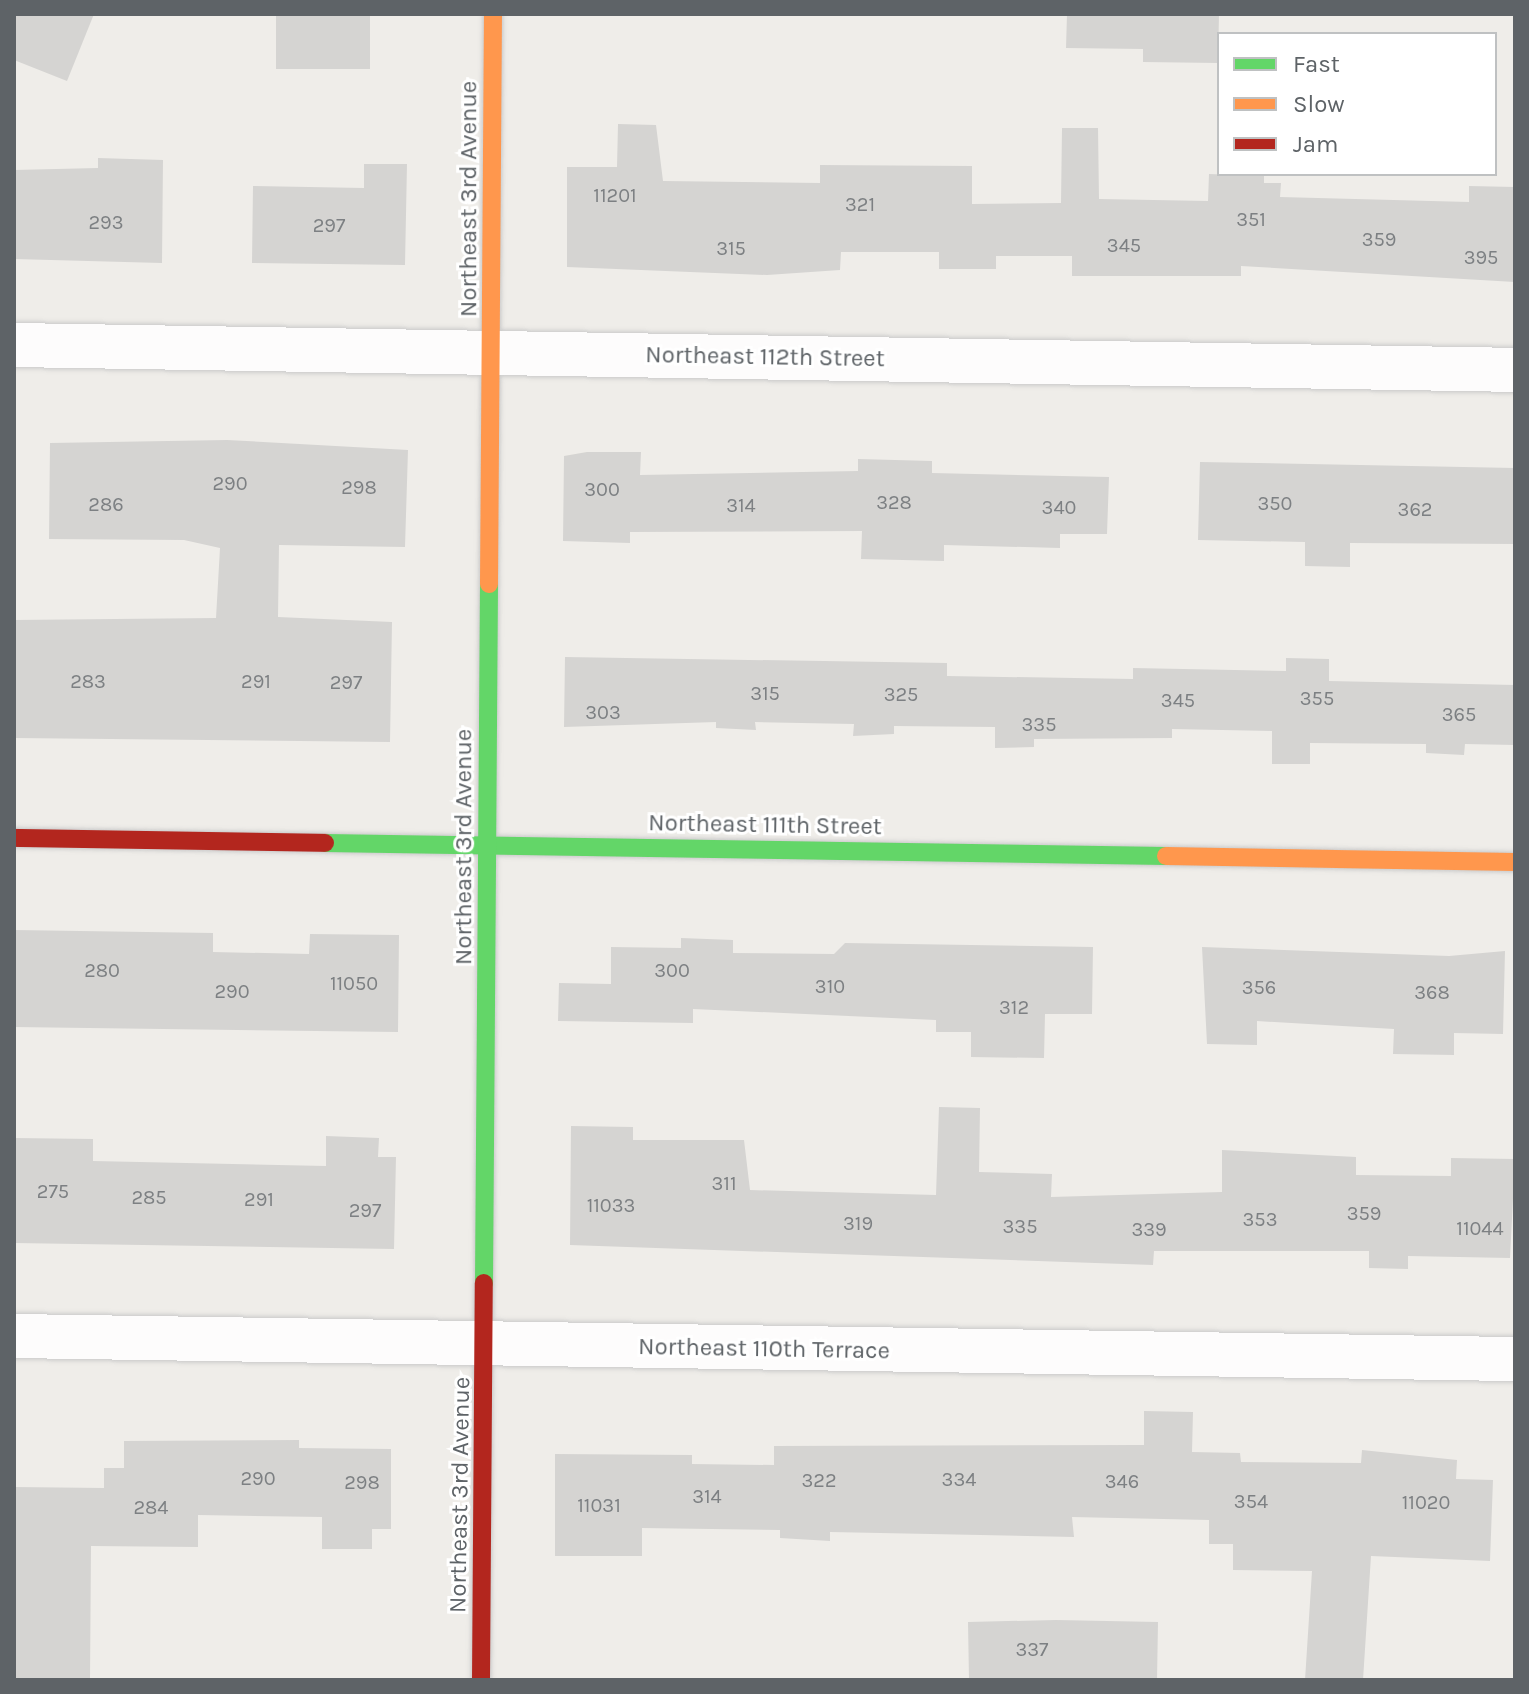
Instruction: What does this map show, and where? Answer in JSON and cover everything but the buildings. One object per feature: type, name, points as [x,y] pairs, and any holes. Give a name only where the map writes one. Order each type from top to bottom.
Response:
[{"type":"street","name":"Northeast 3rd Avenue","points":[[481,1680],[486,1345],[493,14]]},
{"type":"street","name":"Northeast 112th Street","points":[[14,345],[1515,370]]},
{"type":"street","name":"Northeast 111th Street","points":[[14,838],[1515,862]]},
{"type":"street","name":"Northeast 110th Terrace","points":[[14,1336],[1515,1359]]},
{"type":"traffic: fast","points":[[484,1283],[489,584]]},
{"type":"traffic: fast","points":[[325,843],[1166,856]]},
{"type":"traffic: slow","points":[[489,584],[493,14]]},
{"type":"traffic: slow","points":[[1166,856],[1515,862]]},
{"type":"traffic: jam","points":[[14,838],[325,843]]},
{"type":"traffic: jam","points":[[481,1680],[484,1283]]}]
